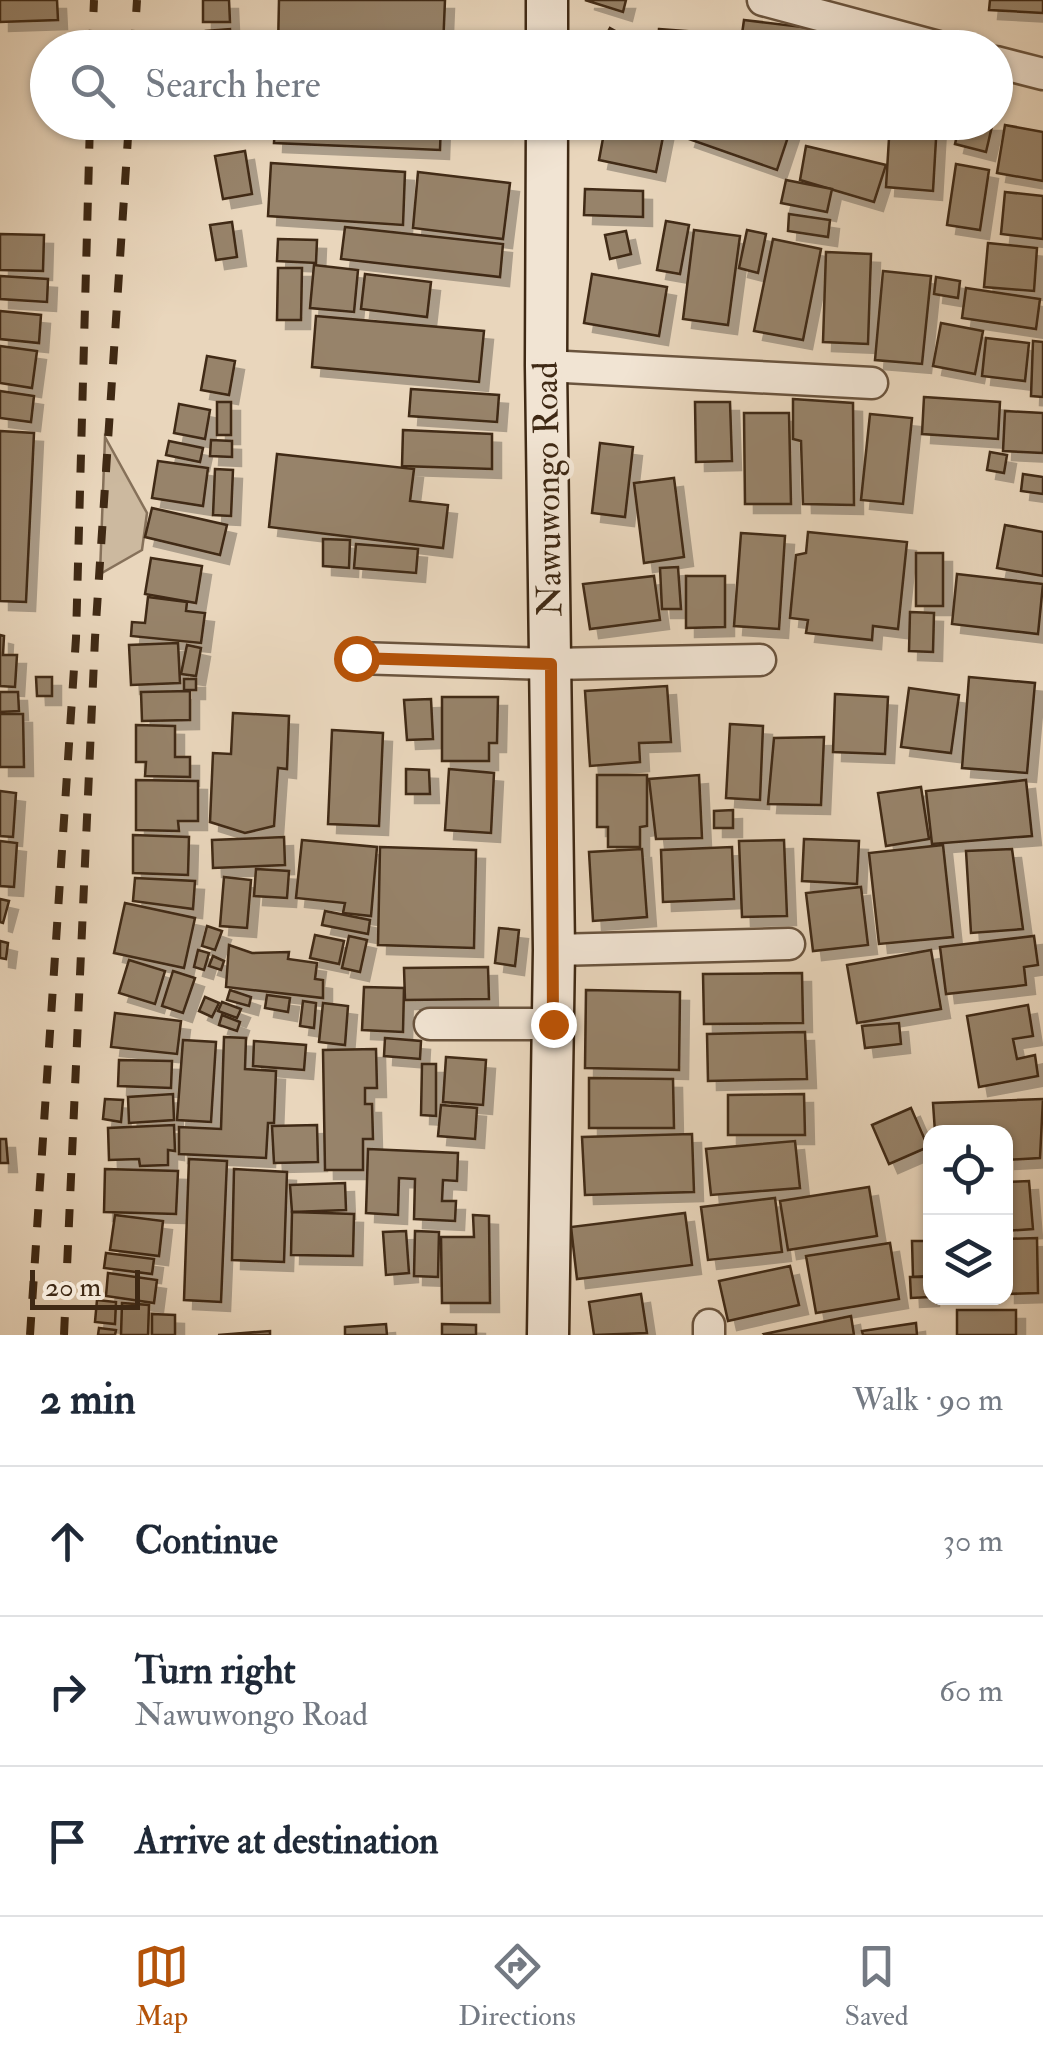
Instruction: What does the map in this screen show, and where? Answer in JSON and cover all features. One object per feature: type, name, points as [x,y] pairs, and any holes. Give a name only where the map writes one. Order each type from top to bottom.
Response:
[{"type":"street","points":[[547,0],[547,30]]},
{"type":"street","points":[[763,0],[875,30]]},
{"type":"street","points":[[1013,66],[1043,74]]},
{"type":"street","name":"Nawuwongo Road","points":[[546,140],[554,950],[548,1335]]},
{"type":"street","points":[[546,366],[872,384]]},
{"type":"street","points":[[356,658],[551,664],[760,660]]},
{"type":"street","points":[[554,950],[789,944]]},
{"type":"street","points":[[430,1024],[553,1024]]},
{"type":"shaded area","points":[[105,437],[147,513],[142,550],[100,574]]},
{"type":"building","points":[[0,0],[57,0],[58,20],[0,22]]},
{"type":"building","points":[[203,0],[229,0],[230,22],[203,22]]},
{"type":"building","points":[[279,0],[445,0],[444,30],[278,30]]},
{"type":"building","points":[[585,0],[626,0],[623,12]]},
{"type":"building","points":[[990,0],[1043,0],[1043,13],[989,10]]},
{"type":"building","points":[[744,20],[828,30],[743,30]]},
{"type":"building","points":[[1013,126],[1043,132],[1043,181],[997,173],[1002,140],[1013,140]]},
{"type":"building","points":[[274,140],[440,140],[440,150],[274,143]]},
{"type":"building","points":[[603,140],[662,140],[656,172],[599,160]]},
{"type":"building","points":[[692,140],[787,140],[777,170]]},
{"type":"building","points":[[889,140],[936,140],[933,191],[886,187]]},
{"type":"building","points":[[956,140],[989,140],[986,152],[955,144]]},
{"type":"building","points":[[806,146],[886,165],[874,202],[800,180]]},
{"type":"building","points":[[245,151],[252,194],[223,199],[215,156]]},
{"type":"building","points":[[271,163],[405,172],[403,225],[268,216]]},
{"type":"building","points":[[956,164],[989,170],[980,230],[947,225]]},
{"type":"building","points":[[418,172],[510,183],[503,239],[413,228]]},
{"type":"building","points":[[786,180],[832,189],[827,212],[781,203]]},
{"type":"building","points":[[585,189],[643,191],[643,217],[584,215]]},
{"type":"building","points":[[1005,192],[1043,196],[1043,239],[1001,234]]},
{"type":"building","points":[[789,214],[830,220],[828,237],[788,231]]},
{"type":"building","points":[[666,221],[689,225],[680,274],[657,270]]},
{"type":"building","points":[[232,222],[237,257],[216,260],[210,225]]},
{"type":"building","points":[[345,227],[503,244],[500,277],[341,259]]},
{"type":"building","points":[[694,230],[740,236],[728,325],[683,319]]},
{"type":"building","points":[[747,230],[766,234],[758,273],[739,268]]},
{"type":"building","points":[[626,231],[631,254],[610,259],[605,235]]},
{"type":"building","points":[[0,234],[44,235],[43,271],[0,270]]},
{"type":"building","points":[[278,239],[317,240],[316,263],[277,261]]},
{"type":"building","points":[[773,239],[821,249],[803,340],[754,331]]},
{"type":"building","points":[[988,243],[1037,248],[1034,291],[984,287]]},
{"type":"building","points":[[826,252],[871,254],[868,344],[823,342]]},
{"type":"building","points":[[314,265],[358,270],[354,312],[310,308]]},
{"type":"building","points":[[278,268],[302,268],[301,320],[277,320]]},
{"type":"building","points":[[883,271],[931,276],[922,364],[875,360]]},
{"type":"building","points":[[365,274],[431,282],[427,317],[361,309]]},
{"type":"building","points":[[592,274],[667,287],[659,336],[584,323]]},
{"type":"building","points":[[0,276],[48,279],[47,302],[0,299]]},
{"type":"building","points":[[936,277],[960,281],[958,298],[934,294]]},
{"type":"building","points":[[966,288],[1040,299],[1036,329],[962,318]]},
{"type":"building","points":[[0,311],[41,315],[39,343],[0,339]]},
{"type":"building","points":[[316,316],[484,331],[479,382],[312,367]]},
{"type":"building","points":[[941,323],[983,331],[975,374],[933,366]]},
{"type":"building","points":[[986,338],[1029,343],[1025,381],[982,376]]},
{"type":"building","points":[[1033,341],[1043,342],[1043,397],[1031,396]]},
{"type":"building","points":[[0,346],[37,351],[32,388],[0,383]]},
{"type":"building","points":[[207,356],[235,361],[229,395],[201,390]]},
{"type":"building","points":[[411,389],[499,395],[497,422],[409,416]]},
{"type":"building","points":[[0,391],[34,396],[31,422],[0,418]]},
{"type":"building","points":[[924,397],[1000,402],[998,439],[922,434]]},
{"type":"building","points":[[793,399],[853,403],[854,505],[803,504],[801,441],[793,439]]},
{"type":"building","points":[[217,402],[231,402],[231,435],[217,435]]},
{"type":"building","points":[[695,402],[730,402],[732,461],[696,462]]},
{"type":"building","points":[[179,404],[210,410],[205,439],[174,433]]},
{"type":"building","points":[[1005,411],[1043,413],[1043,453],[1003,451]]},
{"type":"building","points":[[744,413],[789,413],[791,504],[745,504]]},
{"type":"building","points":[[870,414],[912,418],[903,504],[861,500]]},
{"type":"building","points":[[403,430],[492,434],[492,469],[402,466]]},
{"type":"building","points":[[0,431],[34,433],[26,602],[0,601]]},
{"type":"building","points":[[211,440],[232,441],[232,457],[210,456]]},
{"type":"building","points":[[169,441],[203,448],[200,462],[166,455]]},
{"type":"building","points":[[600,443],[633,447],[625,517],[592,513]]},
{"type":"building","points":[[990,452],[1007,455],[1004,473],[987,470]]},
{"type":"building","points":[[277,454],[414,469],[410,501],[448,505],[443,548],[269,527]]},
{"type":"building","points":[[158,461],[208,468],[203,506],[152,498]]},
{"type":"building","points":[[215,469],[233,470],[231,516],[213,515]]},
{"type":"building","points":[[1023,474],[1043,477],[1043,494],[1021,491]]},
{"type":"building","points":[[674,478],[684,557],[644,563],[634,483]]},
{"type":"building","points":[[152,508],[227,525],[220,555],[145,537]]},
{"type":"building","points":[[1005,525],[1043,532],[1043,576],[997,568]]},
{"type":"building","points":[[808,532],[907,542],[898,629],[873,626],[872,640],[806,633],[808,620],[790,618],[796,555],[806,553]]},
{"type":"building","points":[[741,533],[785,536],[779,629],[734,626]]},
{"type":"building","points":[[323,539],[350,540],[349,568],[323,566]]},
{"type":"building","points":[[356,544],[418,549],[416,573],[354,568]]},
{"type":"building","points":[[916,553],[943,553],[943,606],[916,606]]},
{"type":"building","points":[[151,558],[202,566],[196,603],[145,594]]},
{"type":"building","points":[[678,567],[681,609],[662,609],[660,568]]},
{"type":"building","points":[[957,574],[1043,584],[1038,634],[952,624]]},
{"type":"building","points":[[654,576],[660,620],[590,629],[583,584]]},
{"type":"building","points":[[686,576],[725,576],[725,627],[686,628]]},
{"type":"building","points":[[148,597],[187,602],[186,611],[205,613],[201,643],[131,636],[132,622],[145,623]]},
{"type":"building","points":[[910,612],[934,613],[933,652],[909,651]]},
{"type":"building","points":[[0,635],[4,636],[3,655],[17,655],[15,687],[0,686]]},
{"type":"building","points":[[178,643],[180,683],[131,685],[129,645]]},
{"type":"building","points":[[187,645],[201,648],[196,676],[181,674]]},
{"type":"building","points":[[36,677],[52,677],[52,696],[37,696]]},
{"type":"building","points":[[969,677],[1035,683],[1027,773],[962,768]]},
{"type":"building","points":[[184,679],[196,679],[196,690],[184,690]]},
{"type":"building","points":[[667,686],[671,742],[639,743],[640,762],[590,766],[585,691]]},
{"type":"building","points":[[909,688],[959,695],[951,753],[901,747]]},
{"type":"building","points":[[190,691],[190,720],[142,721],[141,692]]},
{"type":"building","points":[[0,692],[18,692],[19,711],[0,712]]},
{"type":"building","points":[[835,694],[888,697],[885,754],[833,752]]},
{"type":"building","points":[[442,697],[498,697],[497,743],[489,743],[489,761],[442,761]]},
{"type":"building","points":[[431,699],[433,739],[407,740],[404,700]]},
{"type":"building","points":[[233,713],[289,716],[287,769],[278,768],[274,826],[245,833],[210,822],[213,753],[231,754]]},
{"type":"building","points":[[0,714],[23,714],[24,767],[0,767]]},
{"type":"building","points":[[730,724],[763,726],[760,800],[726,798]]},
{"type":"building","points":[[136,725],[175,726],[175,757],[190,757],[190,777],[145,776],[146,762],[136,762]]},
{"type":"building","points":[[332,730],[383,733],[379,826],[328,824]]},
{"type":"building","points":[[824,737],[821,805],[768,804],[774,738]]},
{"type":"building","points":[[406,769],[429,770],[430,794],[406,794]]},
{"type":"building","points":[[449,769],[494,773],[491,833],[445,830]]},
{"type":"building","points":[[597,775],[647,775],[647,826],[640,827],[640,847],[608,847],[608,827],[597,827]]},
{"type":"building","points":[[699,775],[702,838],[656,839],[649,779]]},
{"type":"building","points":[[136,780],[198,781],[198,821],[178,821],[179,831],[136,830]]},
{"type":"building","points":[[1026,780],[1032,836],[932,844],[926,791]]},
{"type":"building","points":[[921,787],[929,839],[886,846],[878,793]]},
{"type":"building","points":[[0,791],[16,793],[13,837],[0,836]]},
{"type":"building","points":[[733,810],[733,828],[714,828],[714,811]]},
{"type":"building","points":[[133,835],[189,837],[188,875],[133,873]]},
{"type":"building","points":[[284,837],[285,865],[213,868],[212,840]]},
{"type":"building","points":[[804,839],[859,841],[857,884],[802,881]]},
{"type":"building","points":[[302,840],[377,847],[371,916],[343,913],[345,903],[296,898]]},
{"type":"building","points":[[784,840],[787,916],[742,917],[739,841]]},
{"type":"building","points":[[0,841],[17,843],[14,887],[0,886]]},
{"type":"building","points":[[943,845],[953,937],[879,944],[869,853]]},
{"type":"building","points":[[380,847],[476,850],[474,948],[378,945]]},
{"type":"building","points":[[732,847],[734,899],[663,902],[661,850]]},
{"type":"building","points":[[642,849],[647,917],[593,921],[589,852]]},
{"type":"building","points":[[1012,849],[1023,929],[971,933],[966,851]]},
{"type":"building","points":[[256,869],[289,871],[287,898],[254,896]]},
{"type":"building","points":[[224,877],[251,880],[247,928],[220,926]]},
{"type":"building","points":[[135,878],[195,881],[193,909],[133,901]]},
{"type":"building","points":[[861,887],[868,945],[813,951],[806,893]]},
{"type":"building","points":[[0,899],[9,901],[3,923],[0,922]]},
{"type":"building","points":[[125,903],[195,918],[184,968],[114,953]]},
{"type":"building","points":[[325,911],[370,920],[368,934],[322,925]]},
{"type":"building","points":[[207,926],[222,931],[215,950],[202,946]]},
{"type":"building","points":[[499,928],[519,930],[515,966],[495,963]]},
{"type":"building","points":[[315,935],[344,941],[339,964],[310,958]]},
{"type":"building","points":[[349,936],[367,940],[360,972],[342,968]]},
{"type":"building","points":[[1034,936],[1038,965],[1024,967],[1026,985],[946,994],[940,947]]},
{"type":"building","points":[[0,941],[8,943],[6,959],[0,958]]},
{"type":"building","points":[[229,945],[252,953],[289,952],[288,959],[317,963],[315,979],[323,980],[323,998],[226,987]]},
{"type":"building","points":[[198,950],[209,953],[204,970],[194,967]]},
{"type":"building","points":[[931,950],[941,1009],[857,1023],[847,965]]},
{"type":"building","points":[[213,956],[224,961],[221,970],[209,966]]},
{"type":"building","points":[[129,960],[165,971],[155,1004],[119,993]]},
{"type":"building","points":[[488,967],[489,999],[405,1000],[404,968]]},
{"type":"building","points":[[173,971],[195,978],[183,1013],[162,1006]]},
{"type":"building","points":[[802,973],[803,1023],[704,1024],[703,974]]},
{"type":"building","points":[[364,987],[404,988],[403,1032],[362,1030]]},
{"type":"building","points":[[230,990],[251,997],[249,1006],[227,1000]]},
{"type":"building","points":[[586,990],[680,992],[679,1070],[585,1068]]},
{"type":"building","points":[[267,995],[290,998],[288,1012],[265,1008]]},
{"type":"building","points":[[205,997],[219,1003],[212,1017],[199,1011]]},
{"type":"building","points":[[303,1001],[316,1003],[314,1028],[300,1026]]},
{"type":"building","points":[[222,1002],[241,1009],[237,1018],[218,1011]]},
{"type":"building","points":[[323,1003],[348,1006],[345,1045],[319,1042]]},
{"type":"building","points":[[1028,1005],[1033,1036],[1013,1039],[1017,1059],[1035,1055],[1038,1076],[979,1087],[967,1016]]},
{"type":"building","points":[[115,1013],[181,1021],[177,1054],[111,1047]]},
{"type":"building","points":[[222,1015],[240,1022],[237,1031],[219,1025]]},
{"type":"building","points":[[899,1023],[901,1044],[865,1048],[862,1026]]},
{"type":"building","points":[[805,1032],[807,1079],[708,1081],[707,1034]]},
{"type":"building","points":[[224,1037],[246,1038],[245,1069],[276,1071],[274,1123],[268,1123],[266,1158],[179,1154],[179,1127],[221,1129]]},
{"type":"building","points":[[385,1038],[421,1041],[420,1059],[384,1056]]},
{"type":"building","points":[[183,1040],[216,1042],[211,1122],[177,1120]]},
{"type":"building","points":[[254,1041],[306,1045],[304,1070],[253,1066]]},
{"type":"building","points":[[376,1049],[377,1088],[365,1088],[365,1104],[372,1104],[373,1139],[363,1139],[363,1170],[325,1170],[323,1050]]},
{"type":"building","points":[[446,1057],[486,1060],[483,1105],[443,1102]]},
{"type":"building","points":[[119,1060],[172,1061],[171,1088],[118,1086]]},
{"type":"building","points":[[422,1064],[436,1064],[436,1116],[421,1115]]},
{"type":"building","points":[[589,1078],[673,1079],[674,1128],[589,1128]]},
{"type":"building","points":[[173,1094],[174,1120],[129,1123],[128,1097]]},
{"type":"building","points":[[804,1094],[805,1135],[728,1135],[728,1095]]},
{"type":"building","points":[[105,1099],[123,1100],[121,1122],[103,1119]]},
{"type":"building","points":[[1043,1099],[1040,1158],[1013,1160],[1013,1125],[935,1125],[933,1103]]},
{"type":"building","points":[[441,1105],[477,1108],[475,1139],[438,1136]]},
{"type":"building","points":[[911,1108],[923,1136],[923,1149],[889,1164],[872,1125]]},
{"type":"building","points":[[174,1125],[175,1151],[168,1150],[168,1165],[140,1166],[139,1159],[109,1160],[108,1128]]},
{"type":"building","points":[[317,1125],[318,1162],[274,1163],[272,1126]]},
{"type":"building","points":[[692,1134],[694,1192],[585,1195],[582,1137]]},
{"type":"building","points":[[0,1139],[6,1139],[8,1163],[0,1163]]},
{"type":"building","points":[[795,1141],[800,1188],[711,1195],[706,1149]]},
{"type":"building","points":[[368,1149],[458,1153],[457,1181],[443,1180],[442,1201],[456,1201],[455,1221],[414,1219],[415,1179],[399,1178],[398,1215],[366,1213]]},
{"type":"building","points":[[189,1159],[227,1161],[221,1302],[184,1300]]},
{"type":"building","points":[[105,1169],[178,1171],[176,1214],[104,1212]]},
{"type":"building","points":[[234,1169],[287,1172],[284,1262],[232,1260]]},
{"type":"building","points":[[1029,1181],[1033,1229],[1013,1230],[1013,1182]]},
{"type":"building","points":[[345,1183],[346,1210],[292,1212],[290,1185]]},
{"type":"building","points":[[869,1187],[877,1236],[788,1250],[780,1201]]},
{"type":"building","points":[[775,1198],[782,1252],[708,1260],[701,1207]]},
{"type":"building","points":[[292,1212],[354,1214],[353,1256],[291,1255]]},
{"type":"building","points":[[685,1213],[692,1265],[577,1279],[571,1227]]},
{"type":"building","points":[[115,1215],[163,1221],[159,1256],[110,1250]]},
{"type":"building","points":[[473,1215],[489,1216],[490,1303],[442,1303],[441,1237],[474,1237]]},
{"type":"building","points":[[406,1231],[409,1273],[386,1275],[383,1232]]},
{"type":"building","points":[[415,1231],[439,1232],[438,1277],[414,1276]]},
{"type":"building","points":[[1037,1238],[1038,1293],[1013,1294],[1013,1239]]},
{"type":"building","points":[[912,1241],[923,1241],[923,1276],[913,1277]]},
{"type":"building","points":[[890,1243],[899,1299],[816,1313],[806,1256]]},
{"type":"building","points":[[106,1253],[154,1259],[152,1274],[104,1268]]},
{"type":"building","points":[[790,1266],[799,1305],[728,1321],[719,1281]]},
{"type":"building","points":[[108,1273],[157,1280],[154,1303],[106,1296]]},
{"type":"building","points":[[910,1277],[923,1277],[923,1297],[911,1298]]},
{"type":"building","points":[[641,1294],[647,1333],[594,1335],[589,1302]]},
{"type":"building","points":[[97,1300],[116,1302],[115,1324],[95,1322]]},
{"type":"building","points":[[122,1303],[149,1305],[148,1335],[121,1335]]},
{"type":"building","points":[[957,1310],[1016,1310],[1016,1335],[957,1335]]},
{"type":"building","points":[[152,1314],[175,1315],[175,1335],[152,1335]]},
{"type":"building","points":[[851,1316],[854,1335],[764,1334]]},
{"type":"building","points":[[916,1323],[917,1335],[863,1335],[862,1331]]},
{"type":"building","points":[[386,1324],[387,1335],[345,1335],[345,1327]]},
{"type":"building","points":[[442,1324],[476,1325],[476,1335],[442,1335]]},
{"type":"building","points":[[99,1328],[116,1330],[115,1335],[98,1335]]},
{"type":"building","points":[[270,1331],[270,1335],[218,1335]]},
{"type":"railway","points":[[93,30],[94,0]]},
{"type":"railway","points":[[135,30],[137,0]]},
{"type":"railway","points":[[30,1335],[76,638],[90,140]]},
{"type":"railway","points":[[64,1335],[95,638],[128,140]]},
{"type":"route","points":[[356,658],[551,664],[553,1024]]}]
